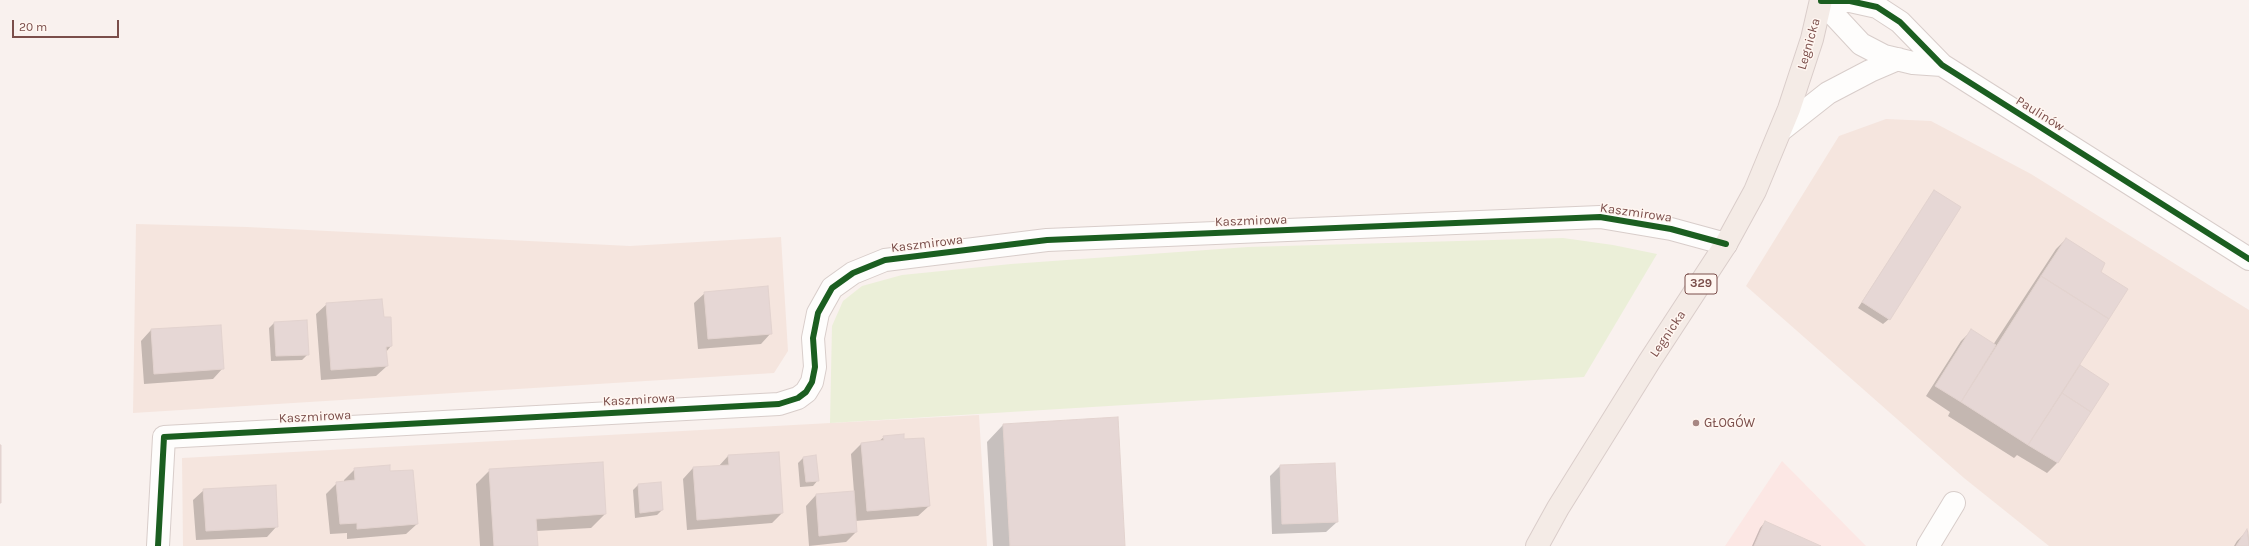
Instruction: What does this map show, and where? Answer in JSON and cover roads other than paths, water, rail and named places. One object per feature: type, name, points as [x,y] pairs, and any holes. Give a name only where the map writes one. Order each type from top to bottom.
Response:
[{"type":"main road","name":"Legnicka","points":[[1537,546],[1558,508],[1649,362],[1726,244],[1755,191],[1781,130],[1812,39],[1821,0]]},
{"type":"street","name":"Paulinów","points":[[1821,0],[1861,44],[1884,56],[1942,65]]},
{"type":"street","name":"Paulinów","points":[[1821,0],[1850,1],[1876,7],[1900,22],[1942,65],[2249,259]]},
{"type":"street","points":[[1781,130],[1828,93],[1870,71],[1898,59]]},
{"type":"street","name":"Kaszmirowa","points":[[158,546],[164,437],[779,404],[798,398],[806,392],[812,382],[815,367],[813,338],[818,312],[832,288],[853,273],[885,260],[1047,240],[1600,217],[1671,228],[1726,244]]},
{"type":"street","points":[[1928,546],[1954,503]]},
{"type":"place","name":"GŁOGÓW","points":[[1696,423]]}]
